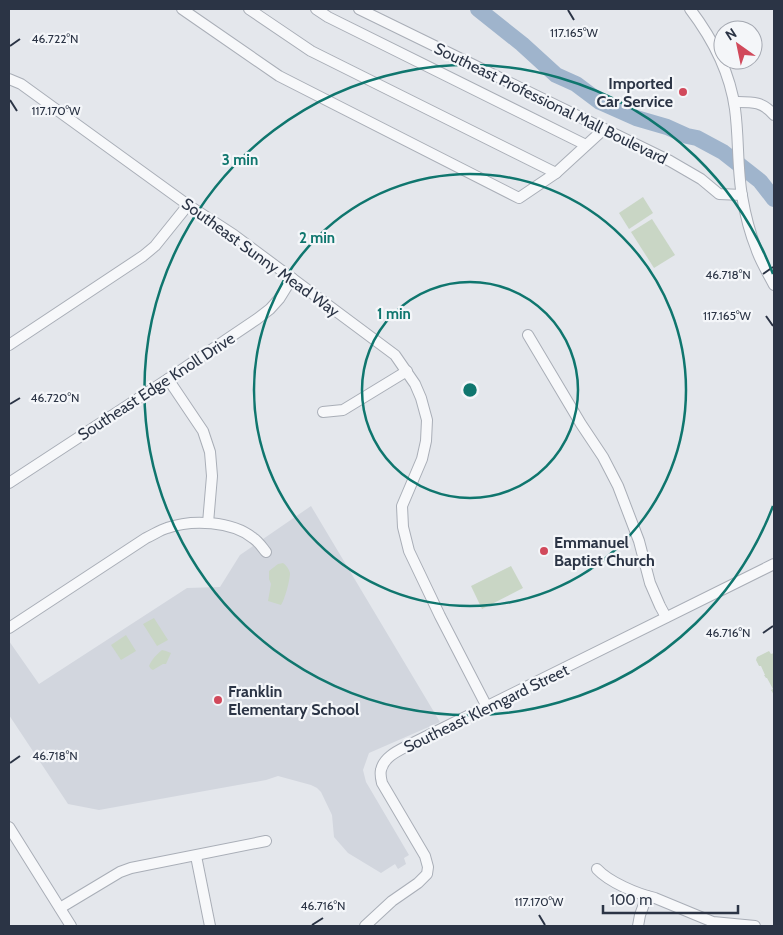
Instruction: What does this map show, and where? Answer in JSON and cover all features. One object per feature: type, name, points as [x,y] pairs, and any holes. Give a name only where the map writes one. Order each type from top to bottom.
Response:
[{"type":"street","points":[[182,9],[279,76],[519,198],[556,173],[604,128]]},
{"type":"street","points":[[249,9],[310,51],[556,173]]},
{"type":"street","points":[[316,9],[328,17],[586,145]]},
{"type":"street","name":"Southeast Professional Mall Boulevard","points":[[359,9],[670,160],[701,179],[719,194],[741,190]]},
{"type":"street","points":[[690,9],[701,23],[716,49],[734,102],[741,190],[747,221],[756,248],[774,285]]},
{"type":"street","name":"Southeast Sunny Mead Way","points":[[9,79],[21,84],[188,205],[234,235],[395,355],[415,384],[427,420],[426,441],[422,459],[402,506],[402,527],[410,551],[440,616],[487,707]]},
{"type":"street","points":[[734,102],[763,105],[774,115]]},
{"type":"street","points":[[9,345],[143,256],[155,246],[188,205]]},
{"type":"street","name":"Southeast Edge Knoll Drive","points":[[9,483],[168,379],[270,309],[279,299],[292,278]]},
{"type":"street","points":[[528,335],[603,457],[618,486],[639,541],[650,583],[666,617]]},
{"type":"street","points":[[323,412],[342,410],[407,371]]},
{"type":"street","points":[[168,379],[203,431],[210,452],[212,476],[208,523]]},
{"type":"street","points":[[9,628],[146,538],[167,528],[187,523],[208,523],[227,526],[242,531],[254,538],[266,552]]},
{"type":"street","name":"Southeast Klemgard Street","points":[[365,926],[392,901],[418,883],[427,874],[428,867],[425,856],[382,783],[381,771],[385,761],[394,753],[774,564]]},
{"type":"street","points":[[9,827],[71,926]]},
{"type":"street","points":[[60,908],[120,872],[131,868],[266,842]]},
{"type":"street","points":[[196,856],[210,926]]},
{"type":"street","points":[[597,869],[608,879],[713,922],[756,926]]},
{"type":"street","points":[[638,926],[647,896]]},
{"type":"shaded area","name":"Franklin Elementary School","points":[[311,506],[440,722],[369,753],[363,770],[366,782],[409,855],[404,858],[406,864],[398,869],[395,864],[381,873],[348,853],[334,837],[332,815],[321,792],[311,785],[278,776],[266,780],[99,810],[68,804],[9,715],[9,641],[39,684],[187,588],[220,587],[240,555]]},
{"type":"green space","points":[[643,197],[653,213],[629,229],[619,213]]},
{"type":"green space","points":[[652,219],[675,255],[654,268],[631,232]]},
{"type":"green space","points":[[283,563],[290,573],[281,605],[268,601],[271,584],[269,571],[278,564]]},
{"type":"green space","points":[[511,566],[523,588],[482,609],[471,586]]},
{"type":"green space","points":[[154,618],[168,640],[157,646],[143,624]]},
{"type":"green space","points":[[126,635],[136,651],[121,660],[111,645]]},
{"type":"green space","points":[[162,650],[171,653],[166,664],[153,670],[151,669],[149,666],[151,661]]},
{"type":"green space","points":[[769,651],[771,654],[774,653],[774,695],[771,690],[773,689],[756,660],[757,657]]},
{"type":"waterway","points":[[478,9],[522,44],[556,75],[576,84],[600,102],[636,118],[697,138],[723,152],[760,181],[774,199]]},
{"type":"place","name":"Imported Car Service","points":[[683,92]]},
{"type":"place","name":"Emmanuel Baptist Church","points":[[544,551]]},
{"type":"place","name":"Franklin Elementary School","points":[[218,700]]}]
